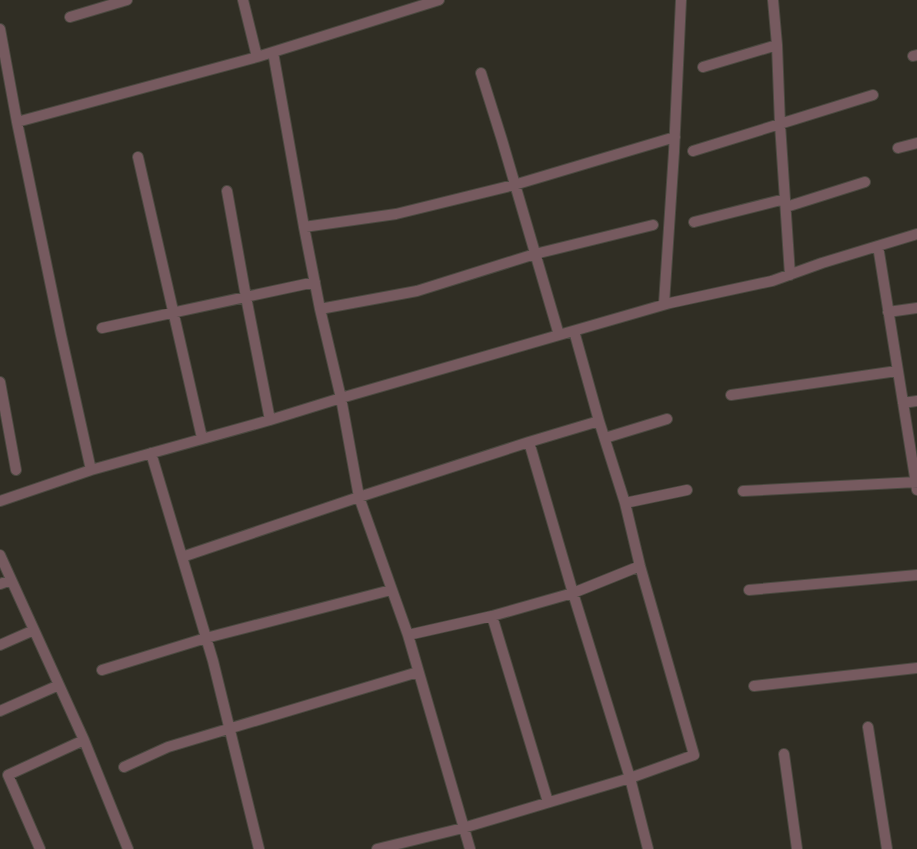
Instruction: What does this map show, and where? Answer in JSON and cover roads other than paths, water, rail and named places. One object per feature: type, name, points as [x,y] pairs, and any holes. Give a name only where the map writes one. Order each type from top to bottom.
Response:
[{"type":"street","points":[[70,17],[127,0]]},
{"type":"street","points":[[244,0],[257,57]]},
{"type":"street","points":[[17,122],[257,57],[439,0]]},
{"type":"street","points":[[664,304],[675,137],[681,0]]},
{"type":"street","points":[[773,0],[790,274]]},
{"type":"street","points":[[0,29],[17,122],[61,335],[91,470]]},
{"type":"street","points":[[703,67],[777,46]]},
{"type":"street","points":[[273,52],[304,227],[320,309],[341,398],[359,497],[408,635],[470,849]]},
{"type":"street","points":[[481,73],[559,335]]},
{"type":"street","points":[[693,151],[873,95]]},
{"type":"street","points":[[304,227],[396,214],[514,185],[675,137]]},
{"type":"street","points":[[898,148],[917,143]]},
{"type":"street","points":[[138,157],[202,438]]},
{"type":"street","points":[[694,222],[785,203],[865,182]]},
{"type":"street","points":[[227,191],[270,420]]},
{"type":"street","points":[[320,309],[417,291],[535,254],[653,225]]},
{"type":"street","points":[[0,501],[91,470],[270,420],[664,304],[772,281],[917,234]]},
{"type":"street","points":[[743,491],[917,485],[897,371],[878,246]]},
{"type":"street","points":[[102,328],[174,314],[315,282]]},
{"type":"street","points":[[888,312],[917,308]]},
{"type":"street","points":[[377,849],[463,828],[630,778],[694,755],[640,566],[625,503],[599,421],[574,331]]},
{"type":"street","points":[[731,394],[897,371]]},
{"type":"street","points":[[0,382],[16,470]]},
{"type":"street","points":[[903,403],[917,401]]},
{"type":"street","points":[[605,438],[667,419]]},
{"type":"street","points":[[182,557],[359,497],[599,421]]},
{"type":"street","points":[[529,442],[573,593],[630,778],[648,849]]},
{"type":"street","points":[[151,453],[206,638],[259,849]]},
{"type":"street","points":[[625,503],[687,490]]},
{"type":"street","points":[[0,555],[84,740],[128,849]]},
{"type":"street","points":[[408,635],[492,616],[573,593],[640,566]]},
{"type":"street","points":[[749,590],[917,575]]},
{"type":"street","points":[[0,584],[11,580]]},
{"type":"street","points":[[102,670],[206,638],[391,590]]},
{"type":"street","points":[[492,616],[548,802]]},
{"type":"street","points":[[0,645],[34,630]]},
{"type":"street","points":[[754,686],[917,668]]},
{"type":"street","points":[[124,767],[168,747],[418,672]]},
{"type":"street","points":[[0,711],[59,685]]},
{"type":"street","points":[[868,727],[887,849]]},
{"type":"street","points":[[40,849],[4,776],[84,740]]},
{"type":"street","points":[[784,754],[797,849]]}]
